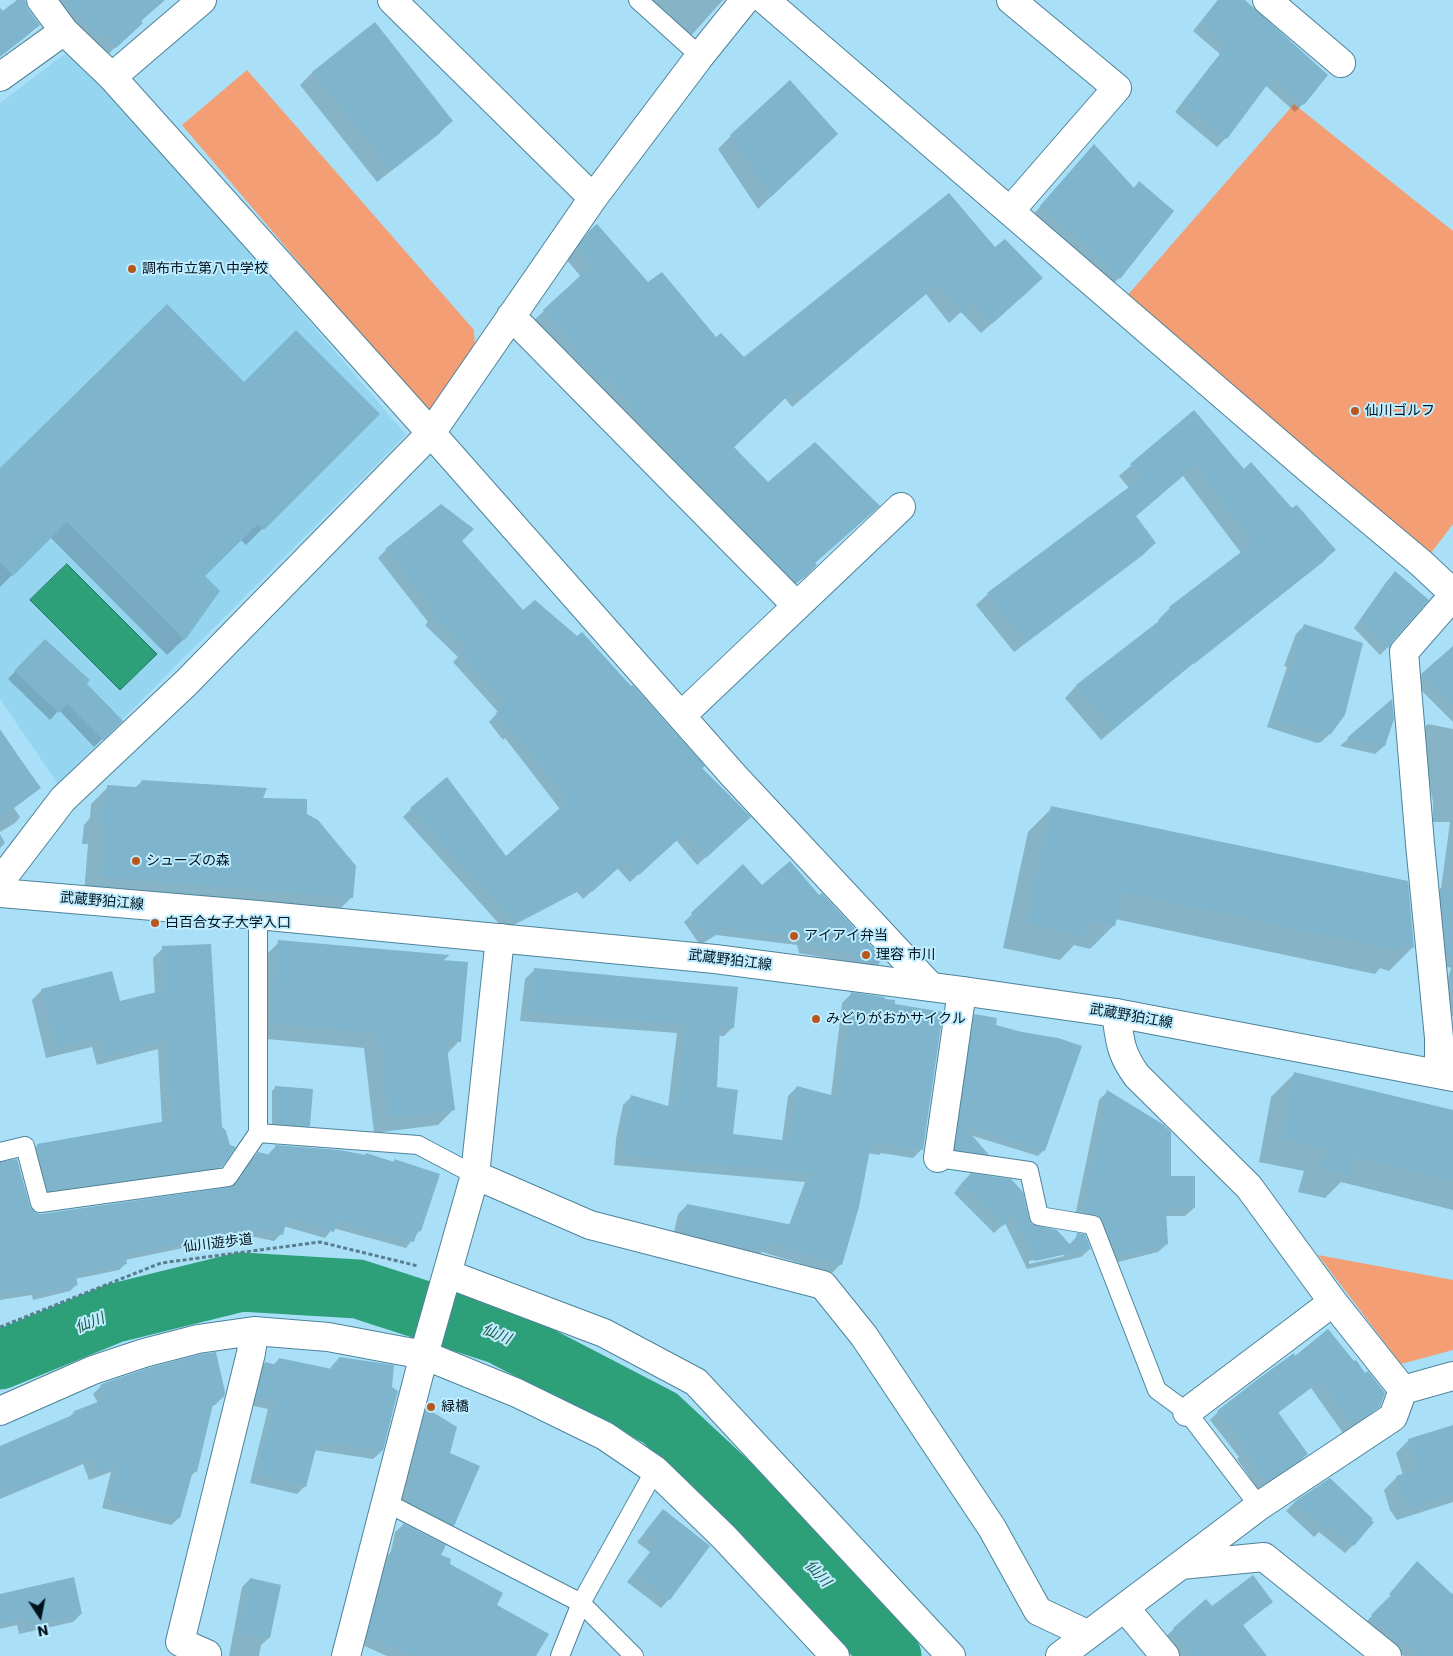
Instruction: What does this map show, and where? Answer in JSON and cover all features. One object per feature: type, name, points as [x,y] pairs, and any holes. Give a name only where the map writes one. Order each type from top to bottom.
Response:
[{"type":"street","points":[[41,0],[64,31],[112,77],[431,433],[734,776],[931,988]]},
{"type":"street","points":[[112,77],[202,0]]},
{"type":"street","points":[[392,0],[592,198]]},
{"type":"street","points":[[0,878],[8,871],[63,800],[186,683],[431,433],[592,198],[745,0]]},
{"type":"street","points":[[766,0],[1310,471],[1421,563],[1453,595],[1404,652],[1439,1038],[1446,1075]]},
{"type":"street","points":[[1010,211],[1117,88],[1011,0]]},
{"type":"street","points":[[1266,0],[1341,63]]},
{"type":"street","points":[[0,77],[64,31]]},
{"type":"street","points":[[511,316],[797,606]]},
{"type":"street","points":[[681,716],[901,506]]},
{"type":"street","name":"武蔵野狛江線","points":[[0,893],[715,958],[1116,1014],[1446,1075]]},
{"type":"street","points":[[346,1656],[427,1348],[475,1175],[500,938]]},
{"type":"street","points":[[938,1158],[962,991]]},
{"type":"street","points":[[1116,1014],[1120,1043],[1126,1061],[1137,1076],[1249,1187],[1333,1302],[1403,1390]]},
{"type":"street","points":[[475,1175],[590,1226],[823,1285],[864,1336],[986,1520],[1038,1611],[1087,1634]]},
{"type":"street","points":[[448,1274],[604,1333],[696,1382],[952,1656]]},
{"type":"street","points":[[1187,1412],[1333,1302]]},
{"type":"street","points":[[212,1655],[180,1642],[254,1331]]},
{"type":"street","points":[[0,1411],[93,1370],[144,1353],[198,1339],[254,1331],[427,1348],[605,1436],[654,1470],[724,1537],[828,1653]]},
{"type":"street","points":[[1403,1390],[1453,1376]]},
{"type":"street","points":[[1060,1656],[1259,1506],[1393,1417],[1403,1390]]},
{"type":"street","points":[[1181,1565],[1264,1557],[1387,1656]]},
{"type":"street","points":[[1125,1608],[1165,1656]]},
{"type":"lane","points":[[638,0],[700,56]]},
{"type":"lane","points":[[0,1152],[25,1146],[40,1203],[228,1177],[258,1133],[258,916]]},
{"type":"lane","points":[[258,1133],[418,1145],[475,1175]]},
{"type":"lane","points":[[938,1158],[1029,1171],[1039,1216],[1093,1225],[1157,1390],[1187,1412],[1259,1506]]},
{"type":"lane","points":[[560,1656],[581,1603],[654,1470]]},
{"type":"lane","points":[[387,1502],[581,1603],[634,1656]]},
{"type":"path","name":"仙川遊歩道","points":[[0,1327],[162,1263],[320,1242],[448,1274]]},
{"type":"shaded area","name":"調布市立第八中学校","points":[[75,46],[406,435],[58,784],[0,699],[0,103]]},
{"type":"shaded area","points":[[247,70],[474,330],[475,346],[431,418],[182,125]]},
{"type":"shaded area","name":"仙川ゴルフ","points":[[1294,104],[1453,231],[1453,524],[1428,557],[1126,297]]},
{"type":"shaded area","points":[[67,564],[157,654],[120,690],[30,600]]},
{"type":"shaded area","points":[[1318,1255],[1453,1280],[1453,1350],[1401,1364]]},
{"type":"building","points":[[17,0],[25,0],[28,9],[40,25],[0,56],[0,13]]},
{"type":"building","points":[[64,0],[165,0],[141,21],[143,23],[116,48],[102,33],[99,38]]},
{"type":"building","points":[[1218,0],[1245,0],[1328,75],[1304,105],[1273,77],[1227,139],[1182,103],[1227,45],[1201,22]]},
{"type":"building","points":[[375,22],[453,121],[391,170],[312,72]]},
{"type":"building","points":[[790,80],[838,134],[771,197],[730,135]]},
{"type":"building","points":[[1094,144],[1134,188],[1139,181],[1174,211],[1120,279],[1088,247],[1040,206]]},
{"type":"building","points":[[949,193],[995,247],[1005,239],[1043,278],[993,323],[973,302],[961,313],[938,284],[804,396],[797,387],[734,447],[768,482],[815,442],[880,506],[815,563],[817,565],[796,583],[738,524],[698,479],[696,481],[681,466],[660,438],[657,441],[652,436],[610,378],[605,382],[575,354],[580,350],[543,310],[592,265],[578,248],[589,231],[597,224],[648,282],[662,272],[716,337],[721,333],[744,357]]},
{"type":"building","points":[[167,304],[244,382],[296,330],[380,414],[264,530],[258,524],[205,576],[220,591],[185,640],[67,522],[13,576],[0,562],[0,468]]},
{"type":"building","points":[[1194,410],[1244,469],[1251,462],[1292,508],[1297,505],[1336,550],[1113,729],[1076,685],[1172,611],[1169,607],[1253,543],[1195,465],[1136,516],[1156,543],[1026,641],[987,593],[1141,478],[1130,464]]},
{"type":"building","points":[[441,504],[474,529],[462,541],[523,610],[535,600],[577,636],[582,632],[631,686],[633,685],[705,766],[702,768],[751,817],[706,858],[685,833],[639,875],[626,861],[592,892],[585,884],[514,922],[410,808],[447,777],[506,856],[568,801],[514,731],[512,732],[496,713],[506,703],[460,653],[466,648],[432,616],[435,612],[385,549]]},
{"type":"building","points":[[1395,571],[1429,600],[1392,642],[1389,648],[1361,619]]},
{"type":"building","points":[[1304,624],[1363,643],[1345,715],[1331,734],[1327,735],[1275,719],[1295,658],[1292,658]]},
{"type":"building","points":[[45,639],[90,680],[87,684],[123,721],[103,740],[67,704],[59,713],[14,671]]},
{"type":"building","points":[[1453,646],[1453,706],[1421,674]]},
{"type":"building","points":[[1392,699],[1394,719],[1385,746],[1347,738]]},
{"type":"building","points":[[0,731],[41,788],[0,818]]},
{"type":"building","points":[[141,780],[267,788],[263,798],[307,799],[307,814],[318,820],[356,866],[353,898],[100,877],[104,828],[99,828],[100,807],[106,804],[107,785],[149,788]]},
{"type":"building","points":[[1051,806],[1408,881],[1414,948],[1401,944],[1400,951],[1122,892],[1115,926],[1088,920],[1085,936],[1026,924]]},
{"type":"building","points":[[790,861],[819,895],[822,893],[884,960],[877,959],[878,964],[855,961],[855,955],[807,946],[805,938],[725,928],[709,938],[691,913],[743,864],[762,885]]},
{"type":"building","points":[[1440,888],[1453,891],[1453,958],[1447,956]]},
{"type":"building","points":[[278,940],[450,955],[442,960],[468,962],[461,1042],[446,1040],[455,1110],[389,1118],[379,1034],[270,1023]]},
{"type":"building","points":[[211,944],[222,1127],[226,1131],[230,1145],[236,1147],[222,1167],[48,1191],[37,1144],[172,1120],[168,1040],[107,1056],[102,1037],[56,1048],[41,989],[112,971],[120,1001],[165,990],[162,946]]},
{"type":"building","points":[[534,968],[738,987],[734,1028],[720,1027],[717,1087],[738,1090],[733,1134],[790,1141],[797,1086],[838,1097],[851,992],[895,1000],[895,1004],[943,1012],[923,1150],[890,1144],[889,1146],[871,1144],[859,1207],[842,1265],[767,1242],[764,1251],[680,1232],[687,1204],[793,1225],[813,1173],[622,1156],[631,1095],[675,1108],[685,1024],[529,1013]]},
{"type":"building","points":[[974,1014],[997,1018],[996,1025],[1022,1032],[1058,1038],[1082,1046],[1045,1151],[964,1126],[989,1155],[955,1150]]},
{"type":"building","points":[[1294,1072],[1453,1110],[1453,1181],[1354,1156],[1350,1175],[1321,1168],[1327,1148],[1282,1138]]},
{"type":"building","points":[[275,1086],[313,1089],[310,1126],[275,1124]]},
{"type":"building","points":[[1107,1090],[1164,1125],[1171,1132],[1171,1176],[1195,1176],[1195,1208],[1166,1208],[1168,1244],[1119,1256],[1115,1244],[1112,1245],[1100,1217],[1082,1212]]},
{"type":"building","points":[[275,1145],[340,1150],[365,1155],[366,1153],[394,1162],[394,1159],[440,1174],[421,1231],[417,1232],[414,1242],[337,1220],[334,1232],[287,1218],[283,1235],[251,1228],[246,1236],[239,1231],[126,1255],[127,1264],[75,1274],[78,1285],[40,1294],[39,1289],[0,1294],[0,1162],[17,1159],[30,1206],[36,1213],[41,1214],[230,1187],[237,1183],[258,1152],[275,1156]]},
{"type":"building","points":[[971,1173],[1011,1179],[1023,1192],[1032,1224],[1057,1230],[1074,1249],[1077,1233],[1085,1234],[1091,1249],[1035,1261],[1014,1216],[1003,1226],[961,1184]]},
{"type":"building","points":[[1328,1329],[1365,1373],[1368,1371],[1385,1393],[1380,1407],[1352,1425],[1320,1381],[1278,1412],[1308,1454],[1267,1482],[1244,1450],[1247,1448],[1217,1411],[1294,1353],[1295,1356]]},
{"type":"building","points":[[216,1352],[225,1392],[224,1397],[214,1400],[197,1472],[193,1471],[180,1518],[109,1500],[118,1465],[97,1473],[91,1457],[0,1495],[0,1446],[75,1414],[74,1411],[106,1399],[100,1385],[148,1368]]},
{"type":"building","points":[[339,1357],[394,1365],[392,1387],[398,1391],[383,1451],[318,1441],[306,1487],[257,1475],[276,1401],[256,1397],[265,1362],[278,1365],[279,1358],[337,1370]]},
{"type":"building","points":[[426,1408],[457,1427],[450,1453],[480,1466],[454,1526],[407,1501],[416,1457],[414,1456]]},
{"type":"building","points":[[1453,1425],[1453,1494],[1410,1508],[1403,1497],[1396,1476],[1418,1469],[1408,1439]]},
{"type":"building","points":[[1330,1478],[1373,1519],[1371,1520],[1374,1522],[1354,1546],[1328,1524],[1323,1530],[1294,1502]]},
{"type":"building","points":[[663,1509],[710,1546],[670,1600],[635,1573],[658,1543],[644,1533]]},
{"type":"building","points":[[403,1523],[446,1545],[441,1555],[451,1559],[450,1564],[503,1593],[497,1605],[549,1634],[536,1656],[412,1656],[367,1636],[375,1605],[382,1590],[379,1589],[386,1565],[392,1548],[397,1550]]},
{"type":"building","points":[[1417,1561],[1453,1595],[1453,1656],[1421,1656],[1407,1643],[1404,1647],[1371,1615],[1399,1587],[1397,1585]]},
{"type":"building","points":[[1253,1575],[1273,1602],[1243,1625],[1267,1656],[1191,1656],[1173,1628],[1206,1599],[1212,1606]]},
{"type":"building","points":[[74,1577],[82,1614],[27,1627],[25,1618],[0,1623],[0,1594]]},
{"type":"building","points":[[250,1578],[281,1585],[270,1638],[239,1632]]},
{"type":"waterway","name":"仙川","points":[[0,1360],[115,1313],[241,1282],[358,1289],[500,1335],[660,1418],[762,1513],[892,1656]]},
{"type":"place","name":"調布市立第八中学校","points":[[132,269]]},
{"type":"place","name":"仙川ゴルフ","points":[[1355,411]]},
{"type":"place","name":"シューズの森","points":[[136,861]]},
{"type":"place","name":"白百合女子大学入口","points":[[155,923]]},
{"type":"place","name":"アイアイ弁当","points":[[794,936]]},
{"type":"place","name":"理容 市川","points":[[866,955]]},
{"type":"place","name":"みどりがおかサイクル","points":[[816,1019]]},
{"type":"place","name":"緑橋","points":[[431,1407]]}]
